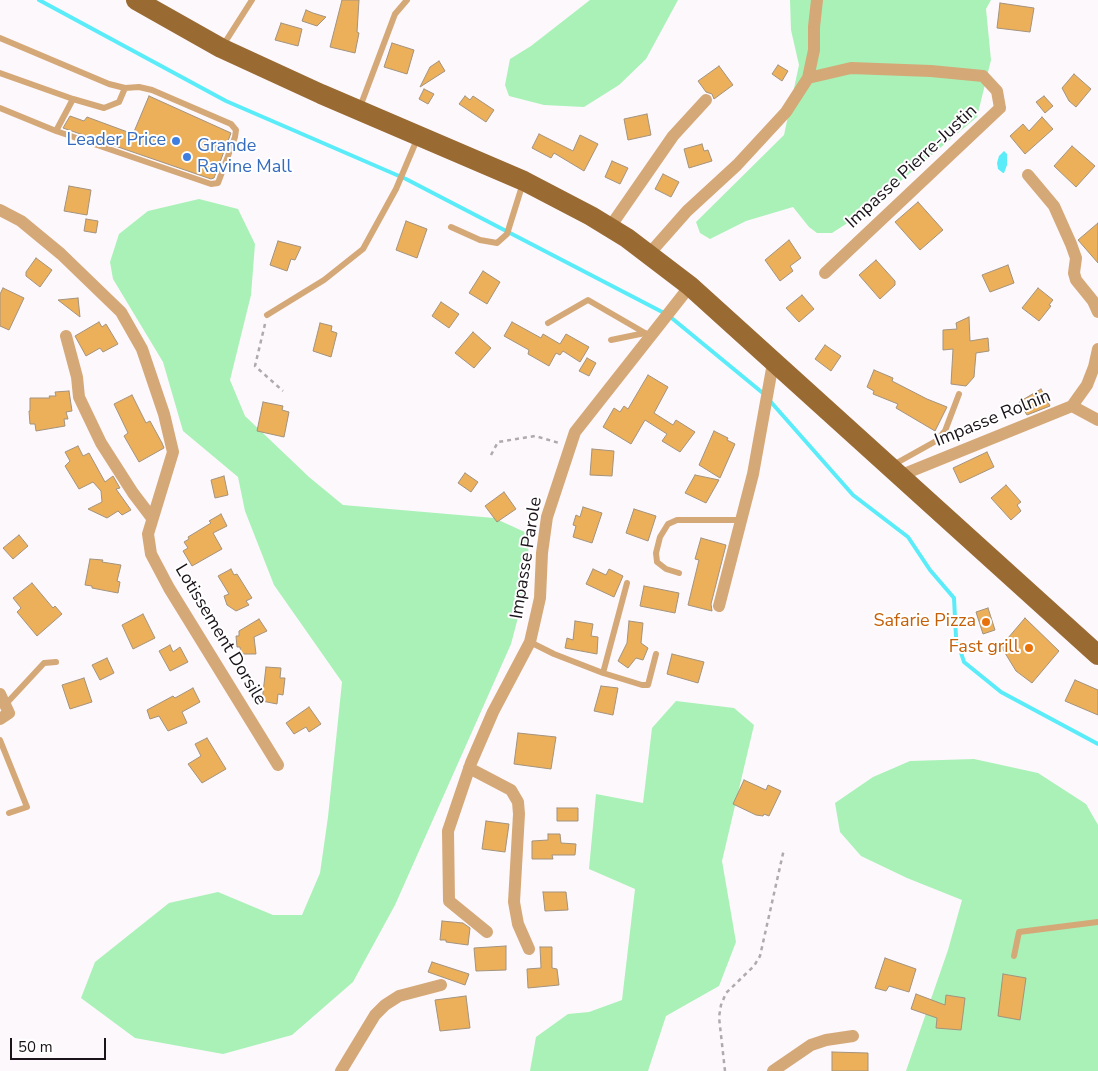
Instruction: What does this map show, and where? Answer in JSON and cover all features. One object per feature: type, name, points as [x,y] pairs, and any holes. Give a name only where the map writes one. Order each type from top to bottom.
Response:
[{"type":"main road","points":[[138,1],[221,48],[359,111],[524,181],[610,227],[690,286],[1098,655]]},
{"type":"street","points":[[649,254],[687,211],[737,165],[786,112],[808,78],[814,50],[817,0]]},
{"type":"street","name":"Impasse Pierre-Justin","points":[[808,78],[851,68],[931,71],[983,76],[998,91],[1000,108],[825,273]]},
{"type":"street","points":[[610,227],[673,136],[706,100]]},
{"type":"street","points":[[1028,175],[1054,206],[1074,251],[1076,258],[1074,273],[1076,280],[1094,301],[1098,312]]},
{"type":"street","name":"Lotissement Dorsile","points":[[0,210],[21,221],[61,254],[121,312],[142,349],[164,414],[173,452],[148,534],[151,554],[169,588],[278,765]]},
{"type":"street","name":"Impasse Parole","points":[[488,932],[449,901],[448,831],[469,768],[493,712],[530,642],[540,598],[542,553],[547,517],[575,432],[650,332],[668,314],[690,286]]},
{"type":"street","points":[[66,336],[77,377],[79,397],[101,443],[132,493],[152,518]]},
{"type":"street","points":[[1072,406],[1087,385],[1098,349]]},
{"type":"street","points":[[719,606],[753,474],[773,363]]},
{"type":"street","name":"Impasse Rolnin","points":[[894,472],[1072,406],[1098,420]]},
{"type":"street","points":[[0,719],[9,713],[2,700]]},
{"type":"street","points":[[469,768],[511,790],[518,802],[514,902],[518,924],[529,949]]},
{"type":"street","points":[[342,1071],[375,1015],[385,1005],[399,996],[441,985]]},
{"type":"street","points":[[773,1071],[811,1045],[826,1040],[853,1036]]},
{"type":"lane","points":[[221,48],[252,0]]},
{"type":"lane","points":[[359,111],[395,14],[407,0]]},
{"type":"lane","points":[[0,38],[109,84],[125,88],[139,87],[152,90],[231,124],[236,130],[218,183],[211,184],[56,131],[0,108]]},
{"type":"lane","points":[[0,73],[104,108],[119,102],[125,88]]},
{"type":"lane","points":[[56,131],[73,99]]},
{"type":"lane","points":[[267,315],[324,280],[362,249],[396,189],[418,136]]},
{"type":"lane","points":[[451,227],[480,240],[497,243],[507,234],[524,181]]},
{"type":"lane","points":[[548,323],[588,300],[650,332]]},
{"type":"lane","points":[[611,340],[650,332]]},
{"type":"lane","points":[[894,472],[936,441],[945,432],[959,394]]},
{"type":"lane","points":[[680,573],[666,569],[657,562],[656,553],[660,537],[668,524],[677,520],[741,520]]},
{"type":"lane","points":[[603,672],[627,582]]},
{"type":"lane","points":[[530,642],[554,654],[642,685],[648,685],[656,654]]},
{"type":"lane","points":[[2,700],[44,663],[56,662]]},
{"type":"lane","points":[[0,740],[27,807],[9,813]]},
{"type":"lane","points":[[1014,956],[1018,932],[1098,922]]},
{"type":"path","points":[[267,315],[255,366],[283,391]]},
{"type":"path","points":[[491,454],[498,442],[535,436],[570,446]]},
{"type":"path","points":[[725,1071],[719,1017],[721,1005],[726,993],[754,966],[760,956],[784,849]]},
{"type":"green space","points":[[590,0],[678,0],[646,59],[619,85],[584,107],[544,105],[509,96],[505,85],[510,59],[531,46]]},
{"type":"green space","points":[[790,0],[991,0],[986,9],[991,60],[977,117],[860,215],[832,233],[817,233],[809,227],[793,207],[746,221],[710,239],[700,233],[696,222],[784,135],[799,65],[791,30]]},
{"type":"green space","points":[[199,199],[238,209],[255,244],[251,295],[230,380],[245,416],[309,477],[343,505],[494,518],[527,533],[530,572],[511,644],[395,905],[353,982],[292,1035],[223,1054],[135,1038],[81,998],[95,962],[169,903],[218,892],[273,915],[302,915],[320,873],[328,817],[342,682],[274,585],[245,511],[238,477],[183,431],[163,362],[113,279],[110,262],[119,234],[148,211]]},
{"type":"green space","points":[[676,701],[734,708],[754,725],[722,861],[736,942],[719,986],[666,1016],[648,1071],[530,1071],[536,1037],[568,1014],[589,1012],[622,1000],[635,889],[589,869],[596,794],[643,803],[652,728]]},
{"type":"green space","points":[[974,759],[1038,773],[1086,804],[1098,825],[1098,1071],[906,1071],[948,950],[962,900],[907,878],[861,856],[840,832],[835,803],[873,777],[910,761]]},
{"type":"water","points":[[1004,151],[1007,154],[1007,165],[1003,173],[998,169],[997,163],[999,156]]},
{"type":"building","points":[[342,0],[359,0],[357,32],[359,33],[355,53],[330,47]]},
{"type":"building","points":[[1000,3],[1034,8],[1030,32],[997,28]]},
{"type":"building","points":[[306,10],[326,17],[317,26],[302,21]]},
{"type":"building","points":[[281,23],[302,29],[298,46],[275,40]]},
{"type":"building","points":[[392,43],[414,50],[407,74],[384,67]]},
{"type":"building","points":[[439,61],[445,71],[420,87],[430,67]]},
{"type":"building","points":[[778,65],[788,71],[782,81],[772,74]]},
{"type":"building","points":[[719,66],[733,85],[714,99],[712,94],[706,92],[698,81]]},
{"type":"building","points":[[1074,74],[1091,89],[1076,107],[1069,101],[1062,88]]},
{"type":"building","points":[[424,89],[434,94],[428,104],[419,99]]},
{"type":"building","name":"Leader Price","points":[[149,96],[231,133],[214,178],[211,179],[63,128],[70,116],[84,121],[87,117],[133,134]]},
{"type":"building","points":[[465,96],[470,100],[473,96],[494,110],[486,122],[459,104]]},
{"type":"building","points":[[1044,96],[1053,106],[1045,113],[1036,102]]},
{"type":"building","points":[[647,114],[651,135],[628,140],[624,119]]},
{"type":"building","points":[[1042,117],[1053,129],[1025,154],[1010,136],[1023,124],[1029,131]]},
{"type":"building","points":[[539,134],[573,151],[580,135],[598,144],[584,171],[554,153],[551,158],[532,148]]},
{"type":"building","points":[[702,144],[704,151],[708,150],[712,161],[689,168],[684,149]]},
{"type":"building","points":[[1072,146],[1095,166],[1076,187],[1054,166]]},
{"type":"building","points":[[612,161],[628,168],[620,184],[605,177]]},
{"type":"building","points":[[663,174],[679,182],[671,197],[655,189]]},
{"type":"building","points":[[69,186],[91,190],[87,215],[64,211]]},
{"type":"building","points":[[918,202],[943,230],[920,250],[895,222]]},
{"type":"building","points":[[86,219],[98,221],[96,233],[84,231]]},
{"type":"building","points":[[406,221],[427,229],[417,258],[396,250]]},
{"type":"building","points":[[1098,223],[1098,263],[1078,240]]},
{"type":"building","points":[[789,240],[801,258],[790,266],[793,271],[780,281],[765,260]]},
{"type":"building","points":[[278,241],[301,247],[295,260],[291,259],[287,271],[270,265]]},
{"type":"building","points":[[36,258],[52,270],[40,287],[26,276],[26,272]]},
{"type":"building","points":[[876,260],[895,281],[895,285],[880,299],[859,275]]},
{"type":"building","points":[[1008,265],[1014,283],[990,292],[982,275]]},
{"type":"building","points":[[483,271],[500,282],[487,304],[469,293]]},
{"type":"building","points":[[3,288],[24,298],[9,330],[0,326],[0,294]]},
{"type":"building","points":[[1038,288],[1053,300],[1049,305],[1051,306],[1039,321],[1022,308]]},
{"type":"building","points":[[802,295],[814,309],[799,322],[786,308]]},
{"type":"building","points":[[78,298],[80,317],[58,300]]},
{"type":"building","points":[[441,302],[459,314],[449,328],[432,316]]},
{"type":"building","points":[[969,317],[970,341],[988,338],[989,351],[976,353],[974,377],[966,386],[951,384],[953,349],[943,350],[943,330],[957,329],[956,323]]},
{"type":"building","points":[[99,322],[102,327],[106,324],[118,344],[103,352],[100,348],[86,356],[75,336]]},
{"type":"building","points":[[512,322],[541,338],[543,334],[560,344],[566,334],[589,347],[580,362],[563,351],[560,355],[556,353],[549,366],[528,354],[529,350],[504,336]]},
{"type":"building","points":[[320,323],[332,326],[331,331],[337,333],[331,357],[313,351]]},
{"type":"building","points":[[473,332],[491,348],[474,368],[455,353]]},
{"type":"building","points":[[825,345],[841,356],[831,371],[815,359]]},
{"type":"building","points":[[587,358],[596,363],[589,376],[579,371]]},
{"type":"building","points":[[874,370],[893,378],[892,381],[927,399],[947,407],[935,431],[896,408],[898,404],[873,394],[874,391],[867,387]]},
{"type":"building","points":[[648,375],[668,387],[654,413],[673,425],[676,420],[695,432],[680,452],[662,441],[667,434],[645,420],[631,444],[603,427],[614,408],[620,412],[624,406],[628,409]]},
{"type":"building","points":[[1041,389],[1050,406],[1027,415],[1019,402]]},
{"type":"building","points":[[69,391],[72,411],[66,412],[68,419],[64,419],[65,426],[36,431],[35,424],[30,424],[30,398],[50,398],[49,396],[56,396],[55,392]]},
{"type":"building","points":[[132,395],[146,423],[150,421],[164,448],[139,462],[124,436],[128,433],[114,404]]},
{"type":"building","points":[[263,402],[283,406],[282,410],[289,412],[284,437],[257,431]]},
{"type":"building","points":[[714,431],[735,444],[720,478],[699,465]]},
{"type":"building","points":[[78,446],[83,456],[89,453],[105,482],[113,476],[120,488],[116,489],[131,510],[122,515],[118,511],[107,518],[88,509],[102,502],[101,491],[93,482],[79,489],[65,466],[70,461],[65,452]]},
{"type":"building","points":[[592,449],[614,451],[612,476],[590,475]]},
{"type":"building","points":[[987,452],[994,467],[960,483],[953,468]]},
{"type":"building","points":[[465,473],[478,482],[471,492],[458,483]]},
{"type":"building","points":[[695,475],[719,480],[706,503],[685,493]]},
{"type":"building","points":[[224,476],[228,495],[215,498],[211,480]]},
{"type":"building","points":[[1006,485],[1021,502],[1017,505],[1021,511],[1011,520],[991,498]]},
{"type":"building","points":[[504,492],[516,509],[497,522],[485,506]]},
{"type":"building","points":[[583,507],[602,513],[592,543],[573,537],[576,526],[573,525],[576,515],[580,517]]},
{"type":"building","points":[[634,509],[656,516],[648,541],[626,533]]},
{"type":"building","points":[[221,514],[227,526],[213,533],[222,549],[192,566],[183,551],[188,548],[184,542],[189,539],[188,537],[211,523],[209,521]]},
{"type":"building","points":[[19,535],[28,546],[13,559],[3,548]]},
{"type":"building","points":[[701,538],[726,545],[711,604],[712,611],[688,605],[699,560],[695,559]]},
{"type":"building","points":[[90,559],[121,565],[117,581],[120,582],[118,593],[85,585]]},
{"type":"building","points":[[231,569],[234,575],[237,574],[252,598],[246,601],[249,605],[236,611],[227,605],[224,596],[229,594],[218,576]]},
{"type":"building","points":[[593,569],[606,575],[609,569],[623,576],[614,597],[586,584]]},
{"type":"building","points":[[32,583],[53,608],[55,606],[62,614],[37,636],[17,612],[21,608],[13,598]]},
{"type":"building","points":[[644,586],[679,593],[675,613],[640,606]]},
{"type":"building","points":[[988,608],[995,630],[983,634],[976,612]]},
{"type":"building","points":[[143,614],[155,638],[133,649],[122,625]]},
{"type":"building","name":"Fast grill","points":[[1025,618],[1059,651],[1032,683],[1016,671],[1002,648],[1002,645]]},
{"type":"building","points":[[259,619],[267,631],[254,637],[256,654],[241,654],[240,647],[237,647],[236,636],[239,636],[239,631]]},
{"type":"building","points":[[575,621],[593,624],[591,636],[598,637],[597,654],[565,648],[567,638],[573,640]]},
{"type":"building","points":[[629,621],[643,623],[641,643],[648,648],[643,660],[636,658],[628,668],[618,661],[627,643]]},
{"type":"building","points":[[170,645],[173,652],[180,647],[188,662],[170,671],[159,651]]},
{"type":"building","points":[[672,654],[704,662],[698,683],[667,674]]},
{"type":"building","points":[[107,658],[114,673],[100,680],[92,665]]},
{"type":"building","points":[[266,667],[281,668],[280,678],[285,678],[283,695],[278,694],[277,704],[262,701]]},
{"type":"building","points":[[84,678],[92,702],[70,709],[62,685]]},
{"type":"building","points":[[1075,680],[1098,690],[1098,715],[1065,701]]},
{"type":"building","points":[[601,686],[618,688],[613,715],[594,711]]},
{"type":"building","points":[[193,688],[200,702],[182,712],[187,723],[168,731],[159,716],[150,719],[147,710]]},
{"type":"building","points":[[309,707],[321,724],[309,732],[306,727],[294,734],[286,723]]},
{"type":"building","points":[[518,733],[556,737],[551,769],[514,764]]},
{"type":"building","points":[[207,738],[226,769],[202,783],[188,764],[201,756],[195,744]]},
{"type":"building","points":[[744,780],[766,790],[768,785],[781,791],[769,816],[764,814],[763,816],[756,815],[733,804]]},
{"type":"building","points":[[557,808],[578,808],[578,821],[557,821]]},
{"type":"building","points":[[486,821],[509,824],[505,852],[482,849]]},
{"type":"building","points":[[548,834],[560,834],[561,843],[576,844],[575,855],[552,855],[553,859],[532,859],[532,841],[548,840]]},
{"type":"building","points":[[543,892],[566,892],[568,910],[545,911]]},
{"type":"building","points":[[442,921],[463,923],[470,928],[468,945],[440,940]]},
{"type":"building","points":[[506,946],[506,970],[476,971],[474,948]]},
{"type":"building","points":[[540,947],[552,947],[552,968],[557,969],[559,985],[528,988],[527,969],[541,968]]},
{"type":"building","points":[[885,958],[916,969],[909,992],[889,986],[886,991],[875,988]]},
{"type":"building","points":[[432,962],[469,974],[465,985],[428,972]]},
{"type":"building","points":[[1003,974],[1026,978],[1020,1020],[998,1016]]},
{"type":"building","points":[[916,994],[945,1005],[946,995],[965,998],[961,1030],[936,1028],[937,1018],[911,1009]]},
{"type":"building","points":[[466,996],[470,1028],[440,1031],[435,1000]]},
{"type":"building","points":[[832,1052],[868,1053],[868,1071],[832,1071]]},
{"type":"waterway","points":[[39,0],[226,101],[406,179],[668,315],[764,394]]},
{"type":"waterway","points":[[770,401],[853,495],[908,537],[930,570],[954,598],[956,637],[964,662],[1001,692],[1098,744]]},
{"type":"place","name":"Leader Price","points":[[176,141]]},
{"type":"place","name":"Grande Ravine Mall","points":[[187,157]]},
{"type":"place","name":"Safarie Pizza","points":[[986,622]]},
{"type":"place","name":"Fast grill","points":[[1029,648]]}]
